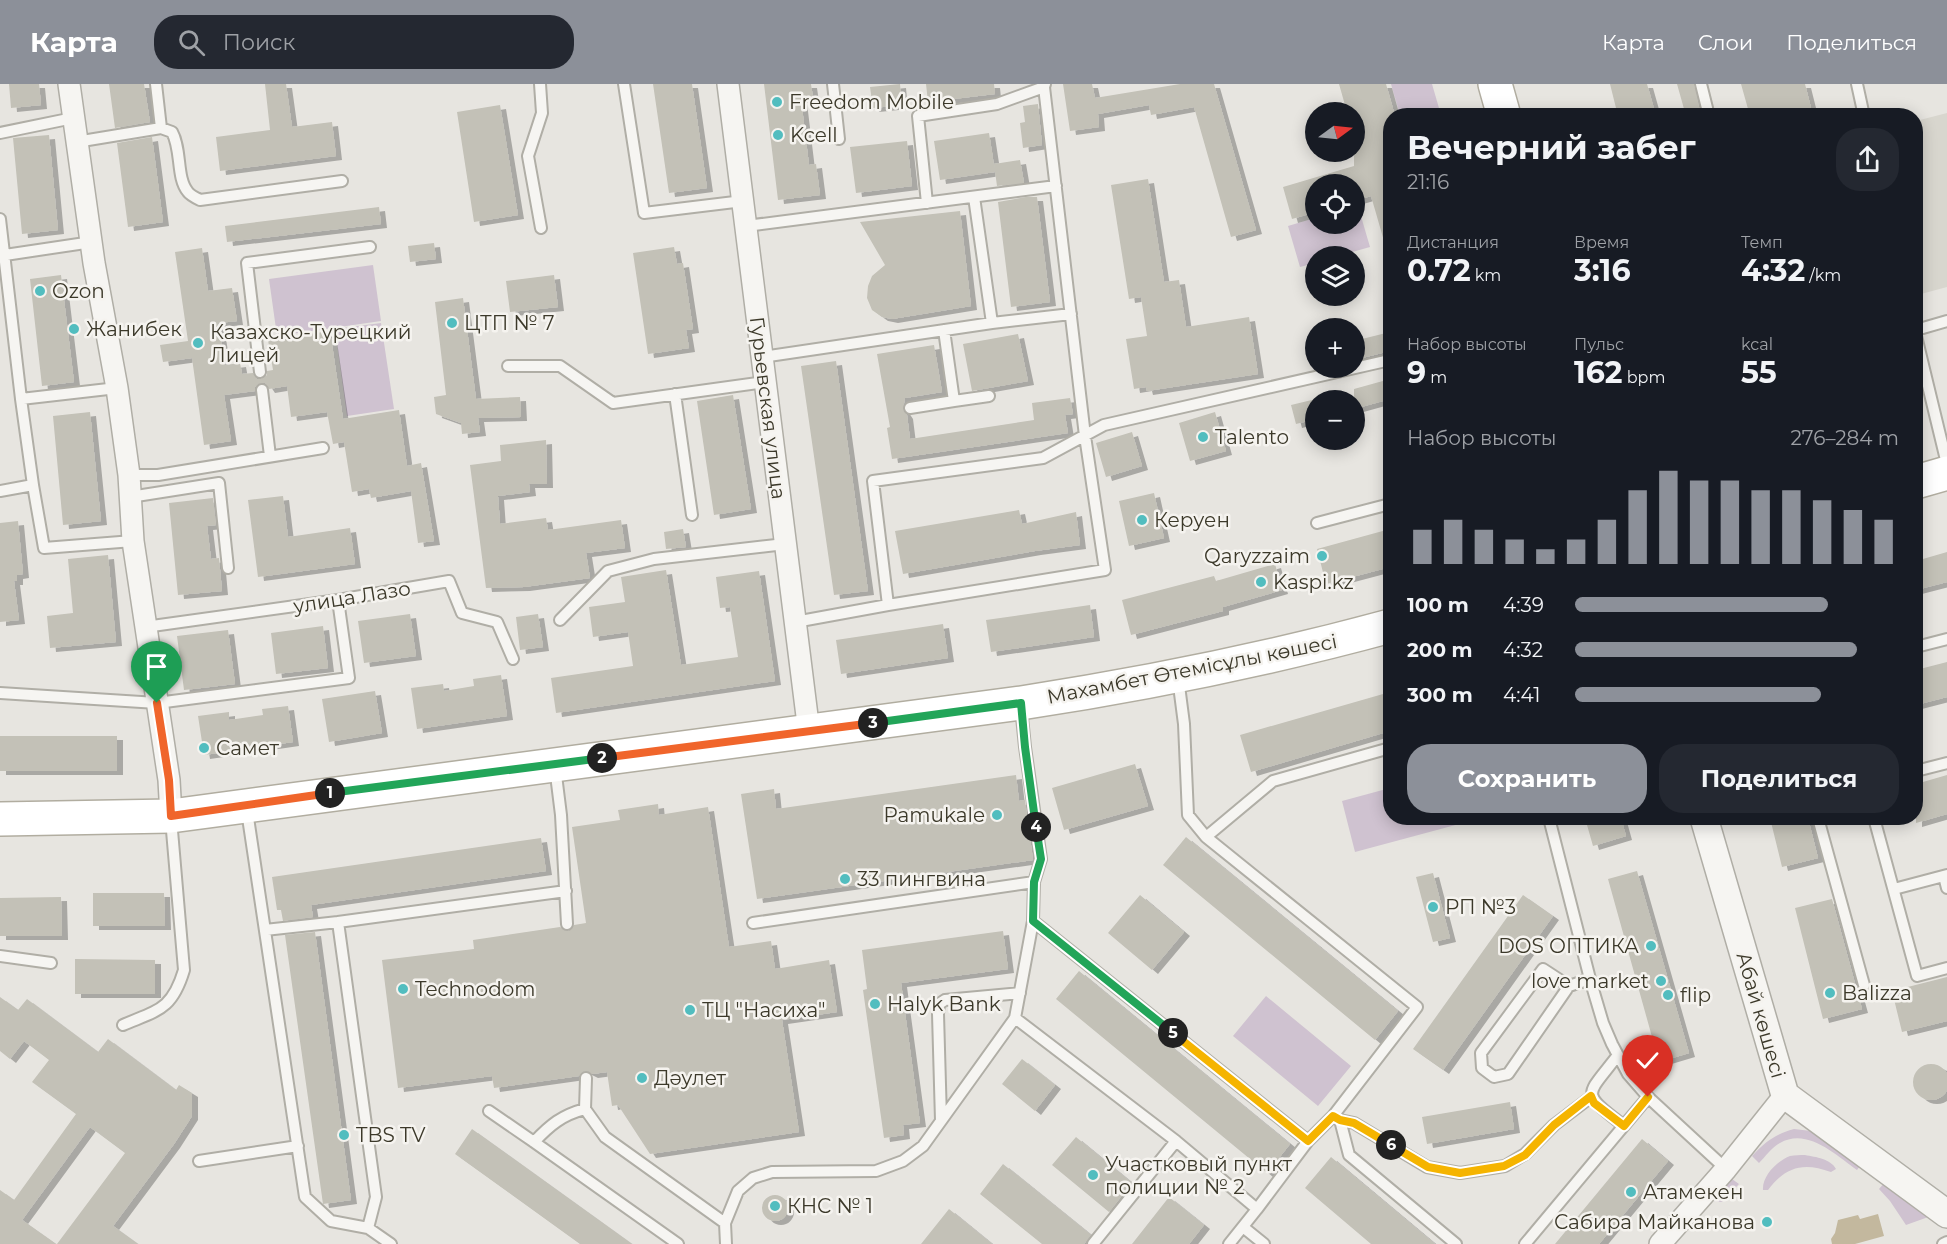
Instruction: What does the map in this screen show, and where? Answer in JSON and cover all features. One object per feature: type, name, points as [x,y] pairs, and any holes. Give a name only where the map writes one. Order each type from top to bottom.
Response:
[{"type":"main road","points":[[1495,84],[1502,108]]},
{"type":"main road","points":[[1923,480],[1947,473]]},
{"type":"main road","name":"Махамбет Өтемісұлы көшесі","points":[[0,819],[171,816],[246,804],[1021,703],[1083,693],[1314,646],[1383,628]]},
{"type":"street","points":[[69,84],[76,141],[117,388],[129,475],[133,541],[169,780],[171,816]]},
{"type":"street","name":"Гурьевская улица","points":[[728,84],[809,732]]},
{"type":"street","name":"Абай көшесі","points":[[1660,1244],[1726,1169],[1785,1095],[1706,825]]},
{"type":"street","points":[[1785,1095],[1947,1214]]},
{"type":"lane","points":[[156,84],[161,128]]},
{"type":"lane","points":[[540,84],[542,113],[528,156],[541,228]]},
{"type":"lane","points":[[624,84],[644,213],[743,201]]},
{"type":"lane","points":[[833,84],[839,139]]},
{"type":"lane","points":[[1701,84],[1707,108]]},
{"type":"lane","points":[[1857,84],[1862,108]]},
{"type":"lane","points":[[795,622],[888,604],[1106,570],[1085,436],[1045,85],[997,104],[918,116],[927,203]]},
{"type":"lane","points":[[0,133],[73,118]]},
{"type":"lane","points":[[76,141],[161,128],[172,132],[178,142],[182,179],[188,193],[200,200],[342,181]]},
{"type":"lane","points":[[746,226],[1056,186]]},
{"type":"lane","points":[[974,197],[992,323]]},
{"type":"lane","points":[[0,219],[21,399],[44,548],[133,541]]},
{"type":"lane","points":[[4,255],[92,242]]},
{"type":"lane","points":[[260,372],[248,263],[370,248]]},
{"type":"lane","points":[[762,357],[992,323],[1071,314]]},
{"type":"lane","points":[[1923,328],[1947,321]]},
{"type":"lane","points":[[944,330],[954,401]]},
{"type":"lane","points":[[888,604],[873,481],[1043,458],[1104,425],[1383,362]]},
{"type":"lane","points":[[508,366],[560,366],[613,403],[765,382]]},
{"type":"lane","points":[[1923,385],[1935,416],[1947,464]]},
{"type":"lane","points":[[21,399],[117,388]]},
{"type":"lane","points":[[262,390],[270,456]]},
{"type":"lane","points":[[675,394],[693,515]]},
{"type":"lane","points":[[910,408],[989,396]]},
{"type":"lane","points":[[1935,416],[1947,413]]},
{"type":"lane","points":[[129,475],[158,475],[323,448]]},
{"type":"lane","points":[[130,496],[219,483],[228,568]]},
{"type":"lane","points":[[0,491],[33,485]]},
{"type":"lane","points":[[1317,523],[1383,506]]},
{"type":"lane","points":[[560,620],[608,571],[654,559],[785,544]]},
{"type":"lane","name":"улица Лазо","points":[[145,627],[338,600],[449,581],[462,613],[497,622],[513,659]]},
{"type":"lane","points":[[0,693],[157,703],[349,678],[338,600]]},
{"type":"lane","points":[[1923,646],[1947,639]]},
{"type":"lane","points":[[1177,674],[1184,724],[1188,815],[1206,837],[1417,1007],[1336,1118],[1308,1141],[1229,1244]]},
{"type":"lane","points":[[726,1244],[725,1223],[738,1191],[753,1178],[772,1172],[876,1171],[903,1161],[923,1146],[1015,1018],[1033,921],[1034,882],[1041,859],[1021,703]]},
{"type":"lane","points":[[1206,837],[1272,781],[1383,750]]},
{"type":"lane","points":[[1923,769],[1947,763]]},
{"type":"lane","points":[[554,764],[561,815],[567,924]]},
{"type":"lane","points":[[246,804],[305,1197],[331,1221],[368,1228],[391,1244]]},
{"type":"lane","points":[[123,1025],[163,1007],[178,989],[183,970],[171,816]]},
{"type":"lane","points":[[1551,825],[1590,979],[1603,1023],[1618,1055],[1628,1074],[1648,1097],[1726,1169]]},
{"type":"lane","points":[[1820,825],[1864,985]]},
{"type":"lane","points":[[1876,825],[1917,976],[1947,968]]},
{"type":"lane","points":[[1894,889],[1945,875],[1947,888]]},
{"type":"lane","points":[[753,923],[1034,882]]},
{"type":"lane","points":[[265,930],[566,891]]},
{"type":"lane","points":[[1033,921],[1308,1141]]},
{"type":"lane","points":[[338,922],[376,1197],[368,1228]]},
{"type":"lane","points":[[0,956],[51,963]]},
{"type":"lane","points":[[1569,986],[1544,969],[1481,1053],[1482,1068],[1494,1077],[1508,1074],[1569,986],[1590,979]]},
{"type":"lane","points":[[941,1120],[939,1004],[945,1000],[1020,993]]},
{"type":"lane","points":[[1015,1018],[1176,1141],[1257,1209]]},
{"type":"lane","points":[[1618,1055],[1592,1089],[1591,1096],[1594,1103],[1624,1126]]},
{"type":"lane","points":[[586,1078],[585,1109],[606,1137],[725,1223]]},
{"type":"lane","points":[[1336,1118],[1354,1123],[1428,1167],[1460,1173],[1504,1166],[1525,1155],[1554,1125],[1591,1096]]},
{"type":"lane","points":[[1525,1244],[1648,1097]]},
{"type":"lane","points":[[534,1142],[549,1125],[567,1114],[585,1109]]},
{"type":"lane","points":[[489,1111],[678,1244]]},
{"type":"lane","points":[[1336,1118],[1349,1155],[1456,1244]]},
{"type":"lane","points":[[1093,1244],[1176,1141]]},
{"type":"lane","points":[[199,1161],[298,1146]]},
{"type":"lane","points":[[1243,1227],[1264,1244]]},
{"type":"shaded area","points":[[1391,84],[1432,84],[1439,108],[1398,108]]},
{"type":"shaded area","points":[[1947,113],[1947,287],[1923,293],[1923,119]]},
{"type":"shaded area","points":[[1305,221],[1305,234],[1365,234],[1365,230],[1370,247],[1305,246],[1305,266],[1300,267],[1288,226]]},
{"type":"shaded area","points":[[373,265],[381,321],[277,336],[269,279]]},
{"type":"shaded area","points":[[381,323],[394,409],[347,416],[335,329]]},
{"type":"shaded area","points":[[1383,790],[1383,825],[1456,825],[1355,852],[1342,801]]},
{"type":"shaded area","points":[[1266,996],[1351,1066],[1318,1106],[1233,1036]]},
{"type":"shaded area","points":[[1794,1129],[1811,1131],[1863,1162],[1857,1170],[1821,1145],[1800,1138],[1780,1143],[1759,1163],[1752,1156],[1771,1139]]},
{"type":"shaded area","points":[[1805,1155],[1827,1161],[1836,1169],[1831,1172],[1812,1167],[1796,1168],[1782,1176],[1768,1190],[1763,1190],[1765,1179],[1775,1165],[1790,1156]]},
{"type":"shaded area","points":[[1732,1179],[1739,1184],[1722,1202],[1714,1201]]},
{"type":"shaded area","points":[[1885,1182],[1931,1216],[1906,1225],[1879,1189]]},
{"type":"shaded area","points":[[1878,1214],[1884,1236],[1855,1244],[1832,1244],[1831,1239],[1838,1220],[1858,1215],[1860,1219]]},
{"type":"building","points":[[9,84],[39,84],[41,105],[11,108]]},
{"type":"building","points":[[109,84],[144,84],[150,122],[115,128]]},
{"type":"building","points":[[265,84],[286,84],[292,127],[332,122],[336,156],[220,171],[216,137],[270,130]]},
{"type":"building","points":[[653,84],[692,84],[707,188],[669,193]]},
{"type":"building","points":[[764,84],[811,84],[813,98],[801,99],[809,165],[816,164],[820,195],[778,200]]},
{"type":"building","points":[[900,84],[902,105],[873,108],[870,87]]},
{"type":"building","points":[[926,84],[994,84],[995,94],[928,102]]},
{"type":"building","points":[[1063,84],[1092,84],[1095,98],[1180,84],[1214,84],[1256,230],[1231,237],[1194,107],[1151,115],[1149,105],[1098,114],[1099,127],[1070,131]]},
{"type":"building","points":[[1339,84],[1386,84],[1393,108],[1383,108],[1383,238],[1371,196],[1365,198],[1365,174],[1327,174],[1354,166],[1354,162],[1365,162],[1365,102],[1344,102]]},
{"type":"building","points":[[1610,84],[1647,84],[1654,108],[1616,108]]},
{"type":"building","points":[[1677,84],[1694,84],[1699,108],[1684,108]]},
{"type":"building","points":[[1741,84],[1805,84],[1811,108],[1748,108]]},
{"type":"building","points":[[1038,104],[1042,145],[1023,148],[1020,123],[1025,122],[1023,106]]},
{"type":"building","points":[[500,105],[518,215],[474,222],[457,112]]},
{"type":"building","points":[[989,133],[995,172],[940,180],[934,141]]},
{"type":"building","points":[[49,135],[58,230],[22,234],[13,138]]},
{"type":"building","points":[[152,137],[163,222],[128,227],[117,143]]},
{"type":"building","points":[[907,141],[912,186],[856,193],[850,147]]},
{"type":"building","points":[[1020,160],[1024,183],[997,186],[994,164]]},
{"type":"building","points":[[1148,179],[1164,282],[1179,280],[1186,327],[1249,317],[1258,374],[1147,391],[1146,387],[1134,389],[1126,339],[1147,336],[1141,297],[1129,299],[1111,185]]},
{"type":"building","points":[[1305,180],[1305,215],[1292,219],[1283,187]]},
{"type":"building","points":[[1037,197],[1050,302],[1011,307],[998,202]]},
{"type":"building","points":[[379,207],[381,224],[227,242],[225,226]]},
{"type":"building","points":[[960,211],[971,306],[892,319],[882,317],[872,310],[867,298],[868,286],[872,276],[885,265],[860,222]]},
{"type":"building","points":[[434,243],[436,259],[410,262],[408,246]]},
{"type":"building","points":[[674,247],[677,264],[683,263],[693,329],[686,330],[689,348],[648,354],[633,253]]},
{"type":"building","points":[[202,248],[208,291],[232,288],[237,321],[218,323],[225,365],[240,363],[242,374],[253,373],[257,379],[261,379],[267,375],[267,371],[273,370],[268,340],[330,331],[343,419],[399,410],[407,466],[421,463],[434,541],[418,543],[411,491],[371,498],[369,489],[352,492],[344,442],[333,444],[327,412],[291,417],[287,386],[269,389],[265,383],[261,383],[255,387],[255,391],[224,395],[231,441],[204,445],[192,358],[163,362],[160,345],[188,341],[175,252]]},
{"type":"building","points":[[61,275],[74,382],[42,386],[30,279]]},
{"type":"building","points":[[554,275],[558,307],[510,312],[506,281]]},
{"type":"building","points":[[463,298],[476,399],[520,397],[521,417],[478,418],[480,432],[462,434],[461,423],[436,414],[434,397],[446,395],[435,302]]},
{"type":"building","points":[[1018,334],[1028,381],[972,391],[963,344]]},
{"type":"building","points":[[1383,334],[1383,353],[1365,357],[1365,338]]},
{"type":"building","points":[[934,345],[942,392],[905,398],[903,409],[907,415],[910,439],[1034,420],[1032,403],[1070,398],[1073,414],[1065,415],[1068,433],[892,459],[887,428],[890,427],[877,354]]},
{"type":"building","points":[[836,361],[868,591],[834,595],[801,366]]},
{"type":"building","points":[[1383,381],[1383,401],[1365,406],[1365,390],[1354,390]]},
{"type":"building","points":[[733,395],[751,509],[714,515],[697,401]]},
{"type":"building","points":[[1305,402],[1305,422],[1296,424],[1291,405]]},
{"type":"building","points":[[90,412],[101,521],[63,525],[53,416]]},
{"type":"building","name":"Talento","points":[[1215,412],[1226,451],[1190,461],[1179,423]]},
{"type":"building","points":[[1132,432],[1142,466],[1106,477],[1096,443]]},
{"type":"building","points":[[546,440],[547,484],[529,484],[530,492],[498,496],[500,524],[546,518],[548,530],[621,520],[625,548],[586,553],[590,578],[524,587],[486,588],[470,465],[501,461],[500,445]]},
{"type":"building","name":"Керуен","points":[[1154,493],[1164,538],[1129,546],[1119,501]]},
{"type":"building","points":[[283,496],[288,537],[350,528],[355,564],[258,577],[248,500]]},
{"type":"building","points":[[213,498],[216,525],[207,526],[211,559],[219,558],[222,591],[178,595],[169,503]]},
{"type":"building","points":[[1019,510],[1022,524],[1076,512],[1080,545],[903,574],[895,531]]},
{"type":"building","points":[[18,521],[23,574],[17,575],[17,581],[14,581],[19,620],[0,622],[0,523]]},
{"type":"building","points":[[683,529],[686,547],[666,549],[664,532]]},
{"type":"building","points":[[1383,531],[1383,569],[1326,584],[1317,549]]},
{"type":"building","points":[[1947,552],[1947,582],[1923,588],[1923,559]]},
{"type":"building","points":[[108,555],[116,642],[50,648],[47,616],[73,613],[68,559]]},
{"type":"building","points":[[1275,564],[1282,590],[1223,607],[1223,611],[1131,635],[1122,600],[1214,576],[1216,581]]},
{"type":"building","points":[[666,570],[681,665],[738,657],[730,607],[720,608],[716,577],[759,571],[775,681],[556,713],[551,678],[633,666],[628,632],[593,637],[589,607],[625,602],[621,577]]},
{"type":"building","points":[[1090,605],[1094,637],[991,652],[986,620]]},
{"type":"building","points":[[410,614],[416,656],[364,663],[358,621]]},
{"type":"building","points":[[538,614],[543,647],[520,650],[516,617]]},
{"type":"building","points":[[943,624],[948,658],[841,674],[836,640]]},
{"type":"building","points":[[323,626],[328,668],[276,674],[271,633]]},
{"type":"building","points":[[228,630],[235,684],[184,690],[177,636]]},
{"type":"building","points":[[1947,662],[1947,697],[1923,703],[1923,668]]},
{"type":"building","points":[[501,675],[507,716],[417,729],[411,688],[443,684],[444,691],[474,686],[473,679]]},
{"type":"building","points":[[375,691],[382,733],[329,742],[322,699]]},
{"type":"building","points":[[1383,694],[1383,733],[1251,772],[1240,735]]},
{"type":"building","points":[[288,706],[293,742],[204,755],[198,716],[229,712],[229,720],[263,715],[262,709]]},
{"type":"building","points":[[0,736],[117,736],[117,771],[0,771]]},
{"type":"building","points":[[1135,764],[1148,806],[1064,830],[1052,788]]},
{"type":"building","points":[[1016,775],[1019,801],[1025,800],[1033,860],[757,899],[741,794],[774,789],[776,809]]},
{"type":"building","points":[[1947,775],[1947,814],[1923,821],[1923,782]]},
{"type":"building","name":"ТЦ \"Насиха\"","points":[[658,804],[659,815],[708,807],[729,947],[771,941],[775,969],[829,960],[837,1012],[782,1020],[799,1132],[650,1154],[618,1105],[612,1106],[607,1072],[592,1074],[586,1071],[579,1076],[494,1088],[492,1076],[398,1088],[382,960],[474,949],[473,940],[560,927],[568,931],[574,925],[586,923],[572,827],[620,820],[618,810]]},
{"type":"building","points":[[1587,825],[1623,825],[1626,836],[1593,846]]},
{"type":"building","points":[[1772,825],[1810,825],[1818,858],[1782,867]]},
{"type":"building","points":[[1186,837],[1398,1011],[1375,1040],[1163,865]]},
{"type":"building","points":[[541,838],[546,871],[311,905],[313,917],[283,921],[281,910],[277,910],[272,877]]},
{"type":"building","points":[[1637,871],[1689,1053],[1659,1062],[1608,879]]},
{"type":"building","name":"РП №3","points":[[1433,873],[1450,938],[1433,942],[1416,877]]},
{"type":"building","points":[[93,893],[164,893],[165,926],[93,926]]},
{"type":"building","points":[[1140,895],[1184,932],[1152,970],[1108,933]]},
{"type":"building","points":[[1523,895],[1553,916],[1443,1070],[1413,1049]]},
{"type":"building","points":[[61,897],[62,936],[0,936],[0,898]]},
{"type":"building","points":[[1832,899],[1862,1009],[1823,1019],[1795,908]]},
{"type":"building","points":[[1003,931],[1008,969],[901,983],[920,1123],[903,1125],[904,1135],[884,1138],[863,990],[867,989],[862,950]]},
{"type":"building","points":[[315,932],[351,1200],[323,1204],[285,935]]},
{"type":"building","points":[[75,959],[155,960],[155,994],[75,994]]},
{"type":"building","points":[[1079,971],[1290,1144],[1267,1173],[1056,999]]},
{"type":"building","points":[[1947,977],[1947,1021],[1902,1032],[1892,991]]},
{"type":"building","points":[[0,997],[18,1010],[27,999],[98,1052],[108,1039],[176,1090],[179,1085],[192,1093],[192,1116],[113,1226],[138,1244],[57,1244],[125,1153],[90,1127],[22,1220],[56,1244],[0,1244],[0,1190],[14,1200],[76,1114],[32,1082],[49,1060],[24,1041],[10,1059],[0,1051]]},
{"type":"building","points":[[1022,1059],[1055,1085],[1035,1111],[1002,1084]]},
{"type":"building","points":[[1931,1064],[1938,1066],[1947,1075],[1947,1089],[1938,1098],[1931,1100],[1924,1098],[1915,1089],[1913,1082],[1915,1075],[1924,1066]]},
{"type":"building","points":[[1510,1102],[1514,1129],[1427,1144],[1422,1117]]},
{"type":"building","points":[[472,1129],[632,1244],[580,1244],[455,1154]]},
{"type":"building","name":"Участковый пункт полиции № 2","points":[[1076,1137],[1132,1183],[1109,1212],[1052,1165]]},
{"type":"building","points":[[1642,1139],[1668,1161],[1599,1244],[1555,1244]]},
{"type":"building","points":[[1331,1157],[1435,1244],[1371,1244],[1305,1188]]},
{"type":"building","points":[[1003,1164],[1091,1235],[1084,1244],[1042,1244],[980,1194]]},
{"type":"building","name":"КНС № 1","points":[[775,1195],[784,1199],[788,1208],[784,1217],[775,1221],[766,1217],[762,1208],[766,1199]]},
{"type":"building","points":[[1169,1197],[1204,1225],[1189,1244],[1132,1244]]},
{"type":"building","points":[[949,1209],[992,1244],[921,1244]]},
{"type":"place","name":"Freedom Mobile","points":[[777,102]]},
{"type":"place","name":"Kcell","points":[[778,135]]},
{"type":"place","name":"Ozon","points":[[40,291]]},
{"type":"place","name":"ЦТП № 7","points":[[452,323]]},
{"type":"place","name":"Жанибек","points":[[74,329]]},
{"type":"place","name":"Казахско-Турецкий Лицей","points":[[198,343]]},
{"type":"place","name":"Talento","points":[[1203,437]]},
{"type":"place","name":"Керуен","points":[[1142,520]]},
{"type":"place","name":"Qaryzzaim","points":[[1322,556]]},
{"type":"place","name":"Kaspi.kz","points":[[1261,582]]},
{"type":"place","name":"Самет","points":[[204,748]]},
{"type":"place","name":"Pamukale","points":[[997,815]]},
{"type":"place","name":"33 пингвина","points":[[845,879]]},
{"type":"place","name":"РП №3","points":[[1433,907]]},
{"type":"place","name":"DOS ОПТИКА","points":[[1651,946]]},
{"type":"place","name":"love market","points":[[1661,981]]},
{"type":"place","name":"Technodom","points":[[403,989]]},
{"type":"place","name":"Balizza","points":[[1830,993]]},
{"type":"place","name":"flip","points":[[1668,995]]},
{"type":"place","name":"Halyk Bank","points":[[875,1004]]},
{"type":"place","name":"ТЦ \"Насиха\"","points":[[690,1010]]},
{"type":"place","name":"Дәулет","points":[[642,1078]]},
{"type":"place","name":"TBS TV","points":[[344,1135]]},
{"type":"place","name":"Участковый пункт полиции № 2","points":[[1093,1175]]},
{"type":"place","name":"Атамекен","points":[[1631,1192]]},
{"type":"place","name":"КНС № 1","points":[[775,1206]]},
{"type":"place","name":"Сабира Майканова","points":[[1767,1222]]},
{"type":"route","points":[[157,703],[169,780],[171,816],[246,804],[1021,703],[1041,859],[1034,882],[1033,921],[1308,1141],[1333,1116],[1354,1123],[1428,1167],[1460,1173],[1504,1166],[1525,1155],[1554,1125],[1591,1096],[1594,1103],[1624,1126],[1648,1097]]}]
